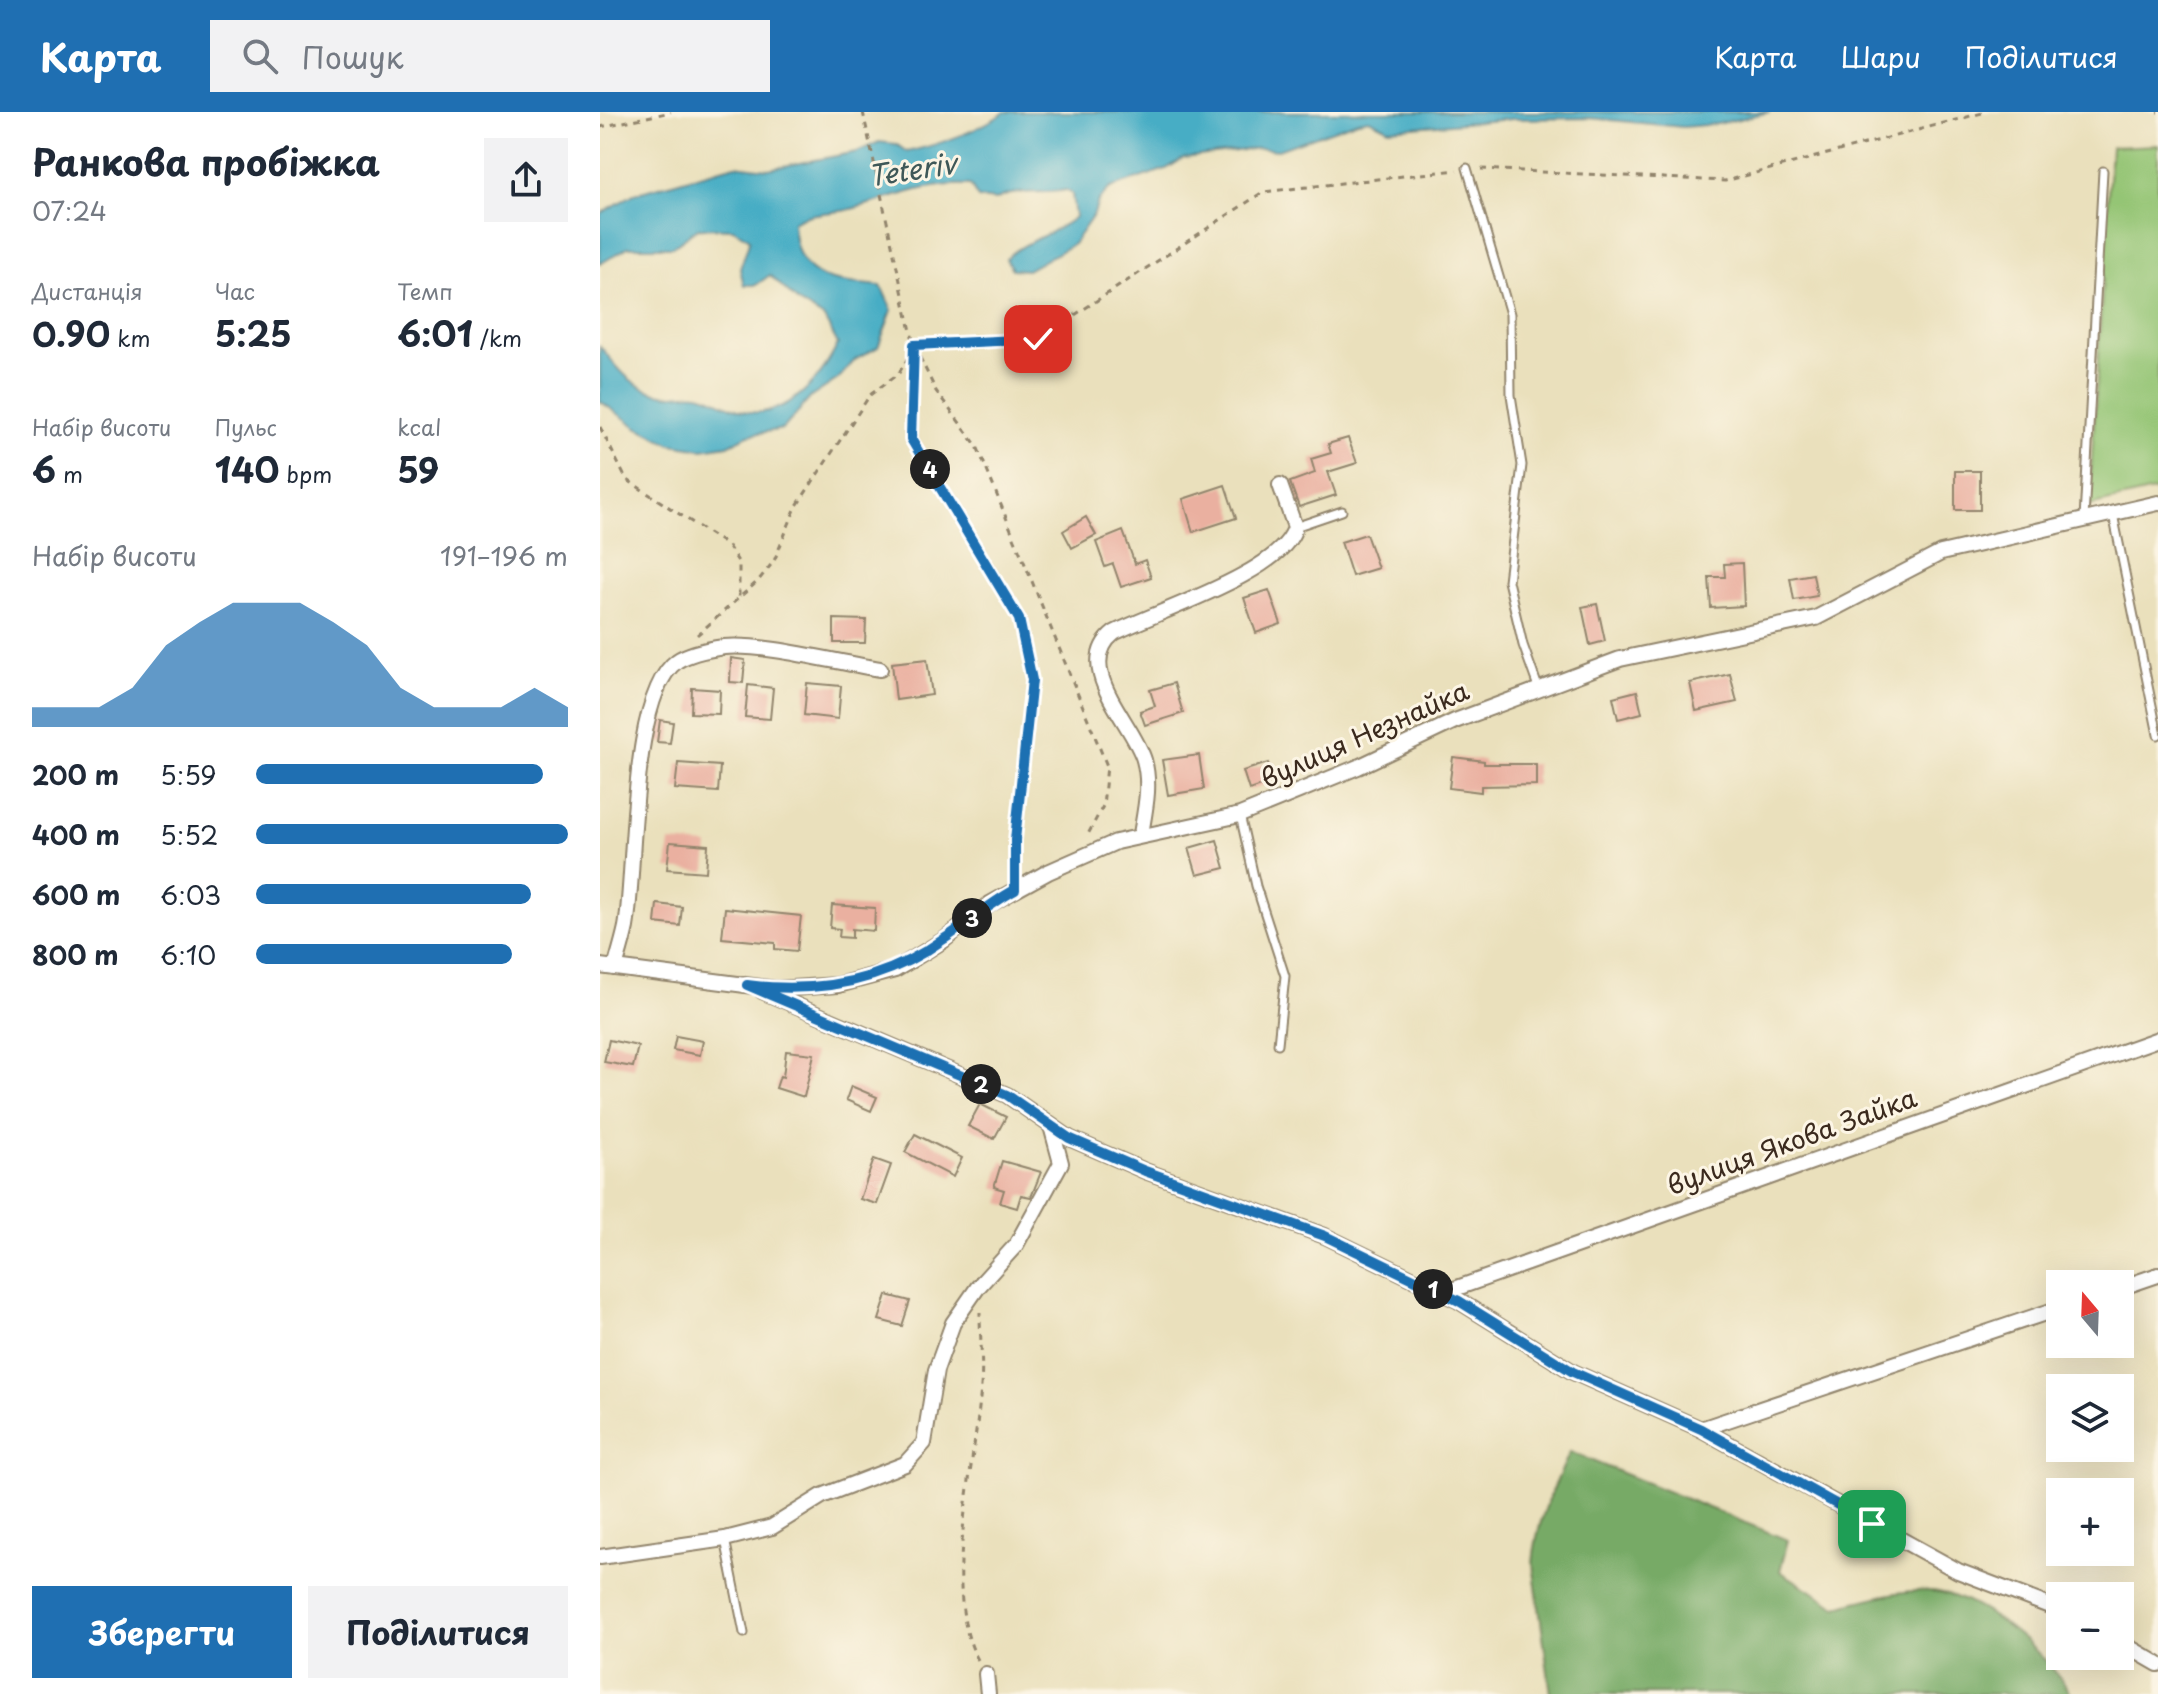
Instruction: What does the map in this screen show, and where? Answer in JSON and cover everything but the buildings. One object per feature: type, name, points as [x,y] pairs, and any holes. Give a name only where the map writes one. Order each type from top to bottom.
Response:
[{"type":"street","points":[[1141,834],[1147,774],[1139,747],[1104,684],[1099,662],[1102,645],[1114,633],[1214,589],[1274,555],[1289,541],[1295,527],[1280,485]]},
{"type":"street","name":"вулиця Незнайка","points":[[608,967],[776,989],[838,985],[895,970],[1015,890],[1074,860],[1141,834],[1240,815],[1538,687],[1620,659],[1816,618],[1941,553],[2158,503]]},
{"type":"street","points":[[608,967],[626,926],[633,814],[645,735],[656,695],[676,662],[707,650],[744,647],[880,669]]},
{"type":"street","points":[[747,985],[1007,1095],[1069,1138],[1145,1171],[1325,1236],[1443,1293],[1573,1372],[1701,1429],[1958,1571],[2046,1605]]},
{"type":"street","name":"вулиця Якова Зайка","points":[[1443,1293],[2158,1039]]},
{"type":"street","points":[[600,1557],[725,1539],[772,1527],[822,1496],[905,1464],[916,1455],[924,1443],[936,1370],[953,1323],[978,1287],[1024,1233],[1061,1163],[1051,1126]]},
{"type":"street","points":[[2134,1283],[2158,1275]]},
{"type":"street","points":[[1701,1429],[2046,1313]]},
{"type":"street","points":[[2134,1650],[2158,1664]]},
{"type":"street","points":[[986,1674],[988,1694]]},
{"type":"lane","points":[[1467,168],[1510,314],[1511,395],[1522,465],[1508,581],[1523,645],[1538,687]]},
{"type":"lane","points":[[2084,521],[2103,171]]},
{"type":"lane","points":[[1295,527],[1342,511]]},
{"type":"lane","points":[[2113,514],[2158,735]]},
{"type":"lane","points":[[1240,815],[1256,886],[1285,976],[1278,1044]]},
{"type":"lane","points":[[725,1539],[744,1633]]},
{"type":"path","points":[[600,127],[671,112]]},
{"type":"path","points":[[863,112],[914,345],[936,391],[977,446],[1037,587],[1074,691],[1107,766],[1103,806],[1074,860]]},
{"type":"path","points":[[914,345],[1038,339],[1263,192],[1467,168],[1725,181],[1986,112]]},
{"type":"path","points":[[695,637],[774,561],[796,507],[870,395],[899,373],[914,345]]},
{"type":"path","points":[[914,345],[911,439],[1019,619],[1032,680],[1015,840],[1015,890]]},
{"type":"path","points":[[600,427],[626,479],[728,546],[739,563],[739,598]]},
{"type":"path","points":[[978,1287],[981,1386],[960,1575],[970,1645],[986,1674]]},
{"type":"green space","points":[[2158,145],[2158,490],[2089,506],[2111,147]]},
{"type":"green space","points":[[1570,1452],[1788,1540],[1780,1571],[1837,1607],[1892,1594],[1934,1591],[1947,1594],[1982,1610],[2017,1634],[2046,1661],[2046,1670],[2053,1670],[2071,1694],[1551,1694],[1533,1564],[1542,1520]]},
{"type":"water","name":"Teteriv","points":[[1005,112],[1770,112],[1717,124],[1683,127],[1589,118],[1512,119],[1389,129],[1369,119],[1278,150],[1259,148],[1184,158],[1166,169],[1110,188],[1098,201],[1094,214],[1073,244],[1027,270],[1012,269],[1006,259],[1075,217],[1072,194],[1066,190],[1011,194],[996,200],[978,198],[970,185],[938,186],[847,210],[813,214],[793,222],[801,257],[809,268],[832,280],[881,286],[892,310],[878,347],[855,360],[838,379],[811,397],[783,429],[748,435],[728,445],[702,449],[671,444],[637,427],[600,401],[600,346],[621,371],[646,389],[668,395],[699,394],[739,410],[755,412],[771,410],[799,395],[822,371],[838,344],[824,318],[798,302],[770,275],[756,285],[744,285],[740,269],[750,239],[733,229],[698,228],[672,247],[628,247],[600,264],[600,214],[634,194],[735,165],[768,169],[857,152],[879,142],[896,144],[907,152],[920,149],[970,131]]},
{"type":"route","points":[[1038,339],[914,345],[911,439],[1019,619],[1032,680],[1015,840],[1015,890],[895,970],[838,985],[776,989],[747,985],[1007,1095],[1069,1138],[1145,1171],[1325,1236],[1459,1301],[1573,1372],[1701,1429],[1872,1524]]}]
